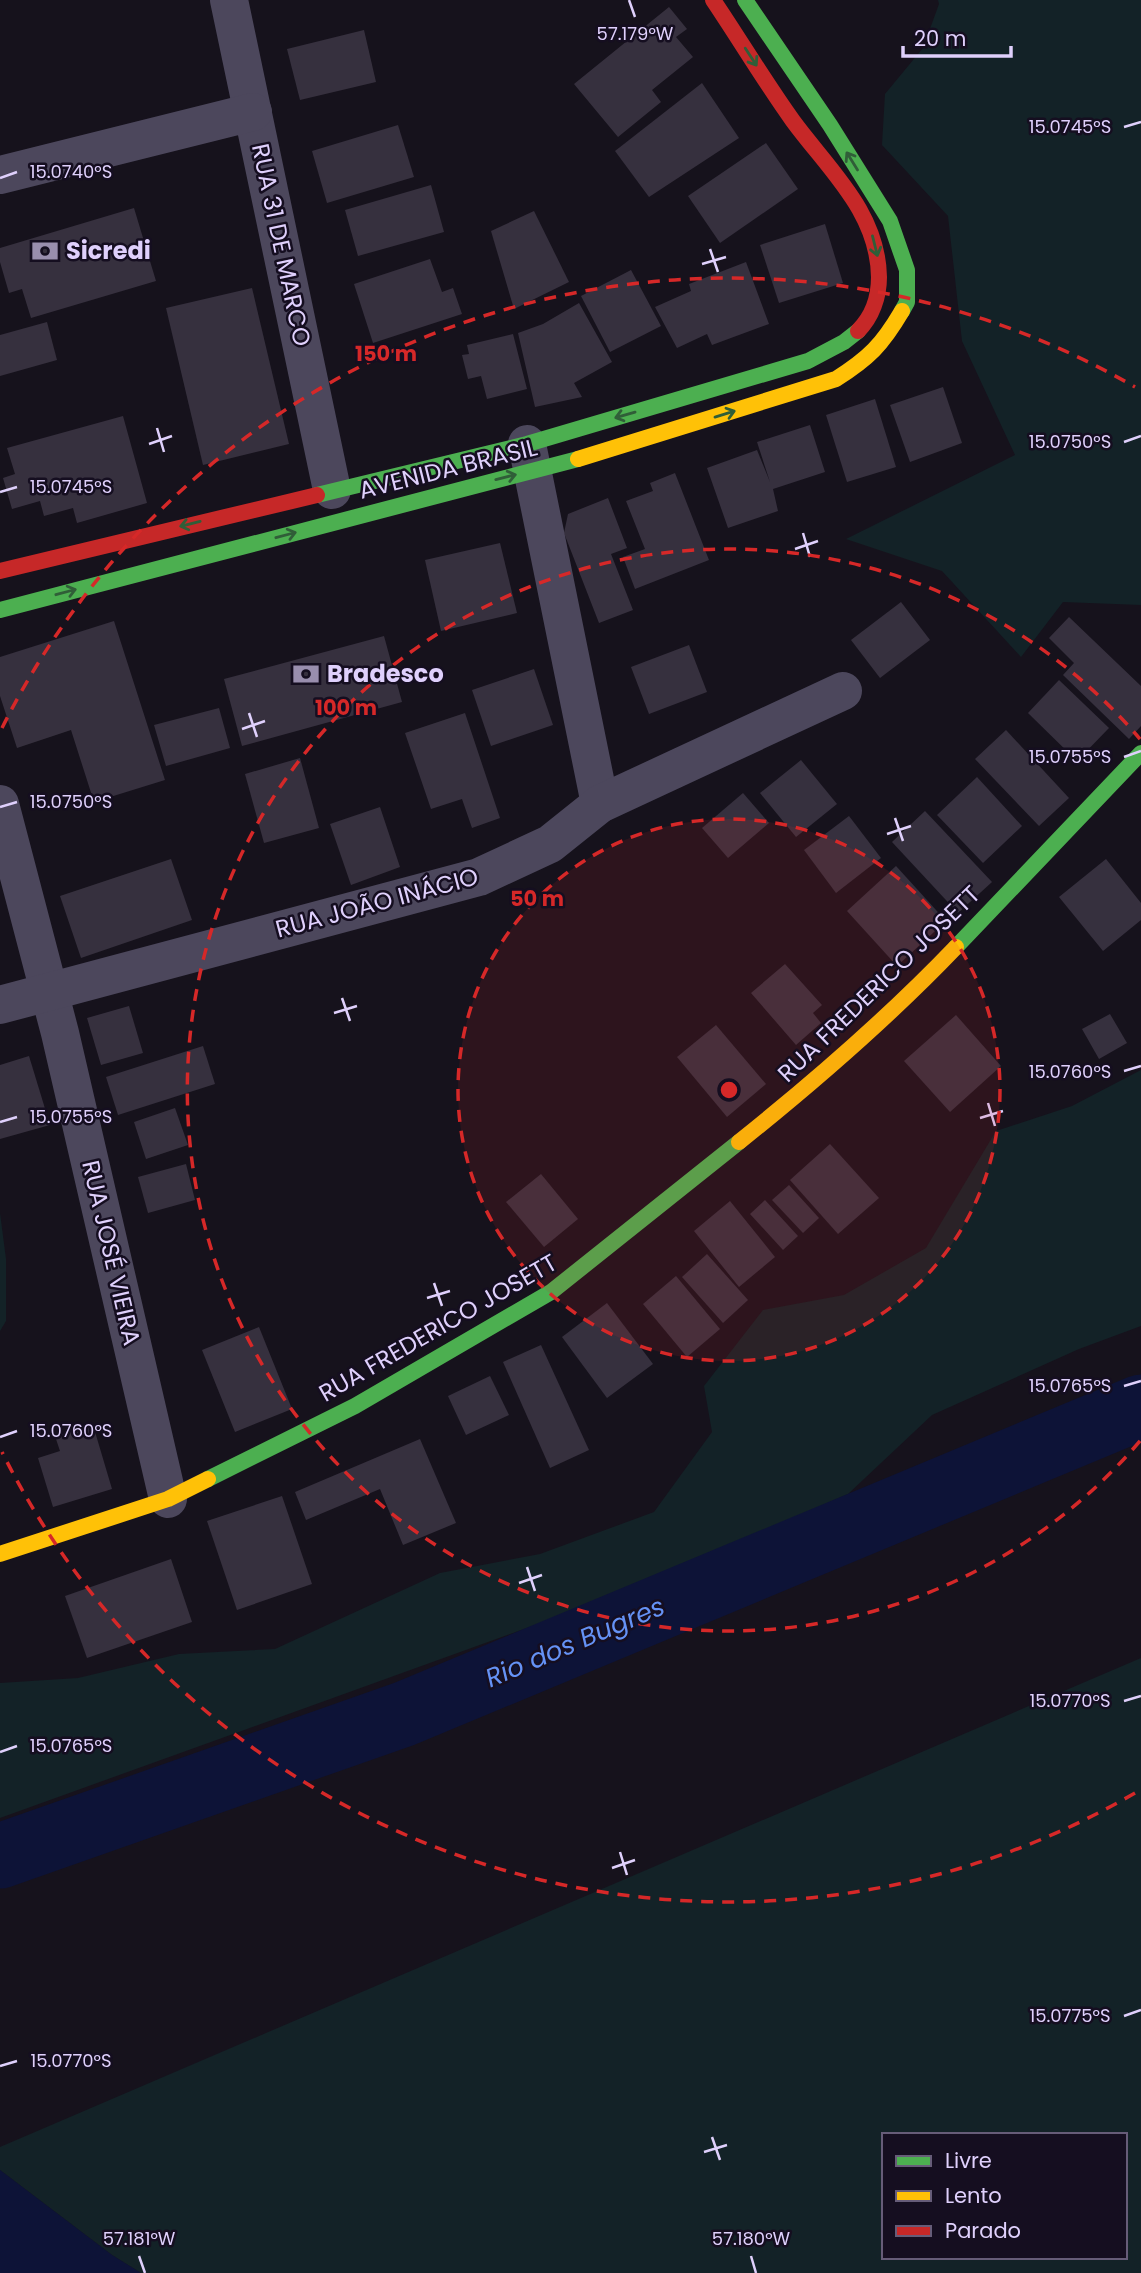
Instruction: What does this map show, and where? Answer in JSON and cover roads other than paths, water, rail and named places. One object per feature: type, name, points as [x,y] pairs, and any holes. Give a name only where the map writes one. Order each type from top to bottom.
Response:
[{"type":"street","name":"RUA 31 DE MARCO","points":[[229,0],[332,490]]},
{"type":"street","name":"AVENIDA BRASIL","points":[[0,610],[530,457],[808,361],[839,345],[862,327],[877,301],[880,269],[875,240],[855,201],[793,122],[713,0]]},
{"type":"street","name":"AVENIDA BRASIL","points":[[0,571],[332,490],[530,457],[585,457],[836,379],[867,359],[889,333],[907,302],[907,270],[890,222],[830,125],[745,0]]},
{"type":"street","points":[[0,176],[253,112]]},
{"type":"street","points":[[530,457],[600,804]]},
{"type":"street","name":"RUA JOÃO INÁCIO","points":[[0,1005],[479,877],[550,844],[600,804],[843,691]]},
{"type":"street","name":"RUA FREDERICO JOSETT","points":[[0,1554],[168,1499],[355,1406],[565,1282],[790,1101],[933,971],[1141,753]]},
{"type":"street","name":"RUA JOSÉ VIEIRA","points":[[0,804],[49,991],[168,1499]]},
{"type":"waterway","name":"Rio dos Bugres","points":[[0,1856],[404,1714],[1141,1407]]},
{"type":"place","name":"Sicredi","points":[[45,251]]},
{"type":"place","name":"Bradesco","points":[[306,674]]}]
